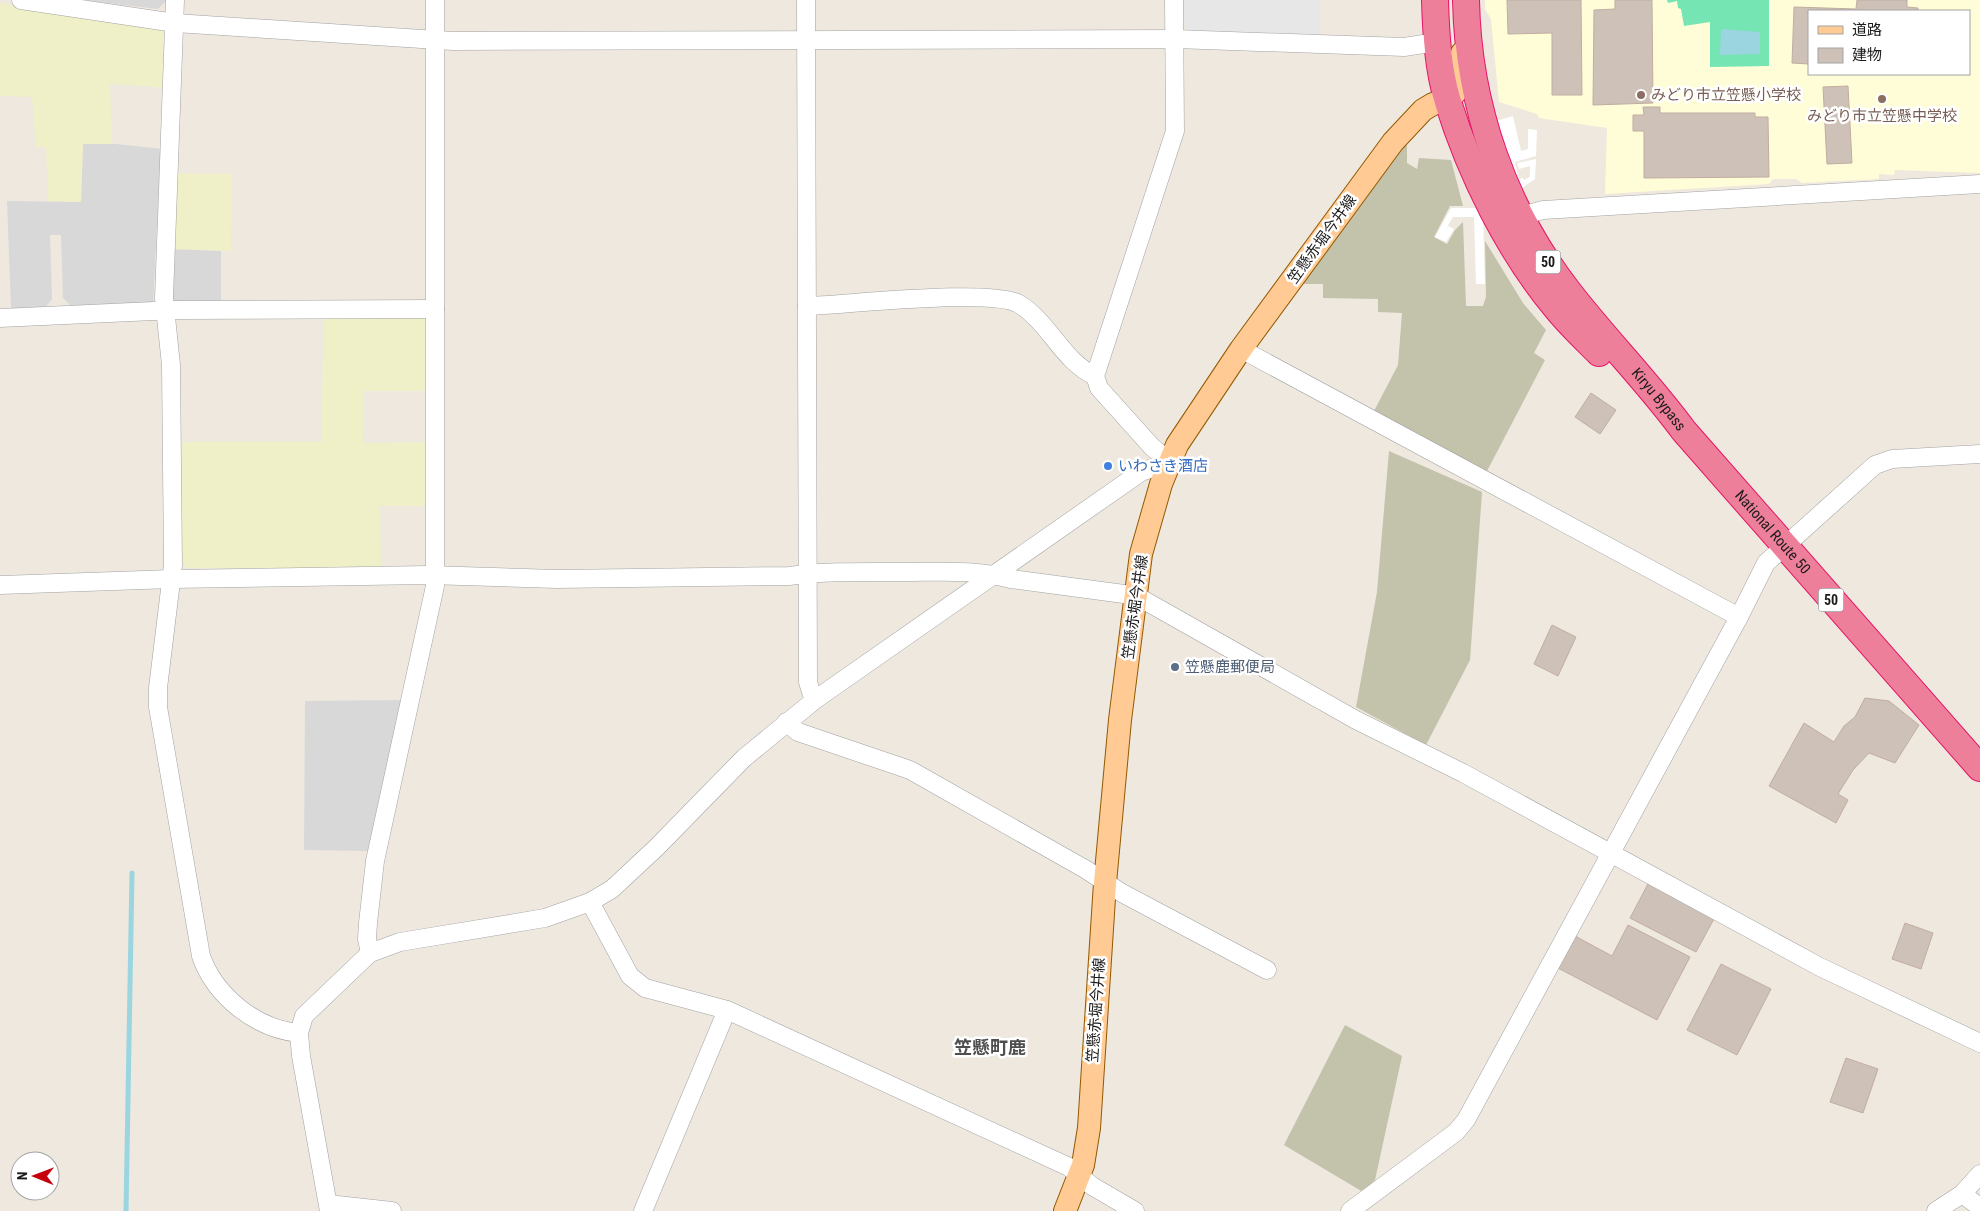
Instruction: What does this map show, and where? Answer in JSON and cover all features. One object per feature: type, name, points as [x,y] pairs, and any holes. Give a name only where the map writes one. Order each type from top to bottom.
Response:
[{"type":"highway","name":"50","points":[[1435,0],[1437,42],[1448,100]]},
{"type":"highway","name":"Kiryu Bypass","points":[[1466,0],[1471,60],[1484,127],[1500,174],[1520,216],[1566,289],[1662,401],[1684,431]]},
{"type":"highway","name":"Kiryu Bypass","points":[[1448,100],[1478,180],[1498,220],[1542,290],[1558,310],[1610,365],[1684,431]]},
{"type":"highway","name":"National Route 50","points":[[1684,431],[1783,546],[1980,768]]},
{"type":"main road","points":[[1458,0],[1463,70],[1459,87],[1448,100],[1468,108],[1484,127]]},
{"type":"main road","name":"笠懸赤堀今井線","points":[[1065,1211],[1080,1176],[1090,1128],[1105,883],[1120,720],[1135,597],[1147,530],[1170,462],[1189,426],[1241,348],[1393,142],[1423,110],[1448,100]]},
{"type":"street","points":[[21,0],[175,23],[435,40],[1175,39],[1404,47],[1437,42]]},
{"type":"street","points":[[175,0],[165,311],[171,365],[172,578],[158,688],[158,707],[201,956],[206,972],[226,998],[265,1023],[284,1032],[299,1033]]},
{"type":"street","points":[[370,953],[368,931],[375,861],[431,611],[435,576],[435,0]]},
{"type":"street","points":[[806,0],[808,682],[811,692],[816,699]]},
{"type":"street","points":[[1170,462],[1152,447],[1099,388],[1096,376],[1175,131],[1174,0]]},
{"type":"street","points":[[1520,216],[1543,210],[1980,184]]},
{"type":"street","points":[[807,306],[934,299],[1010,300],[1028,310],[1082,369],[1096,376]]},
{"type":"street","points":[[0,318],[165,311],[435,309]]},
{"type":"street","points":[[1241,348],[1739,617]]},
{"type":"street","points":[[1350,1211],[1456,1132],[1466,1120],[1612,853],[1766,563],[1875,465],[1892,459],[1980,454]]},
{"type":"street","points":[[392,1211],[329,1207],[301,1056],[299,1033],[300,1023],[304,1016],[370,953],[400,942],[545,918],[590,902],[628,875],[726,774],[786,722],[816,699],[1141,472],[1170,462]]},
{"type":"street","points":[[0,585],[172,578],[435,576],[566,578],[965,572],[993,574],[1011,579],[1135,597],[1142,599],[1356,720],[1463,772],[1820,967],[1980,1043]]},
{"type":"street","points":[[786,722],[798,732],[910,770],[1105,883],[1267,970]]},
{"type":"street","points":[[590,902],[634,980],[645,988],[727,1010],[1069,1167],[1092,1186],[1135,1211]]},
{"type":"street","points":[[643,1211],[727,1010]]},
{"type":"street","points":[[1936,1211],[1962,1194],[1980,1174]]},
{"type":"street","points":[[1962,1194],[1980,1207]]},
{"type":"shaded area","points":[[82,0],[167,0],[158,9]]},
{"type":"shaded area","points":[[1182,0],[1320,0],[1320,36],[1188,30],[1183,23]]},
{"type":"shaded area","name":"みどり市立笠懸小学校","points":[[1485,0],[1980,0],[1980,173],[1895,170],[1894,175],[1879,174],[1879,179],[1802,183],[1796,179],[1773,179],[1769,184],[1605,194],[1607,128],[1539,118],[1537,114],[1499,102],[1491,19],[1485,9]]},
{"type":"shaded area","points":[[0,3],[160,25],[168,35],[167,88],[110,84],[112,144],[83,144],[81,202],[48,201],[46,147],[36,147],[32,97],[0,96]]},
{"type":"shaded area","points":[[97,142],[163,149],[153,306],[71,306],[63,298],[61,235],[50,235],[52,299],[45,308],[11,308],[7,201],[81,202],[83,143]]},
{"type":"shaded area","points":[[1407,142],[1407,163],[1417,169],[1419,158],[1451,160],[1463,206],[1450,206],[1434,237],[1447,244],[1455,230],[1463,222],[1466,306],[1483,306],[1486,297],[1485,241],[1523,303],[1546,330],[1534,353],[1545,360],[1486,473],[1373,413],[1398,365],[1402,313],[1378,312],[1378,299],[1323,298],[1323,284],[1300,284]]},
{"type":"shaded area","points":[[175,173],[232,174],[231,251],[172,249]]},
{"type":"shaded area","points":[[172,249],[221,251],[221,303],[176,303],[169,296]]},
{"type":"shaded area","points":[[423,315],[427,320],[427,391],[364,391],[363,443],[427,442],[428,506],[380,506],[381,569],[188,568],[181,562],[179,442],[321,442],[324,317]]},
{"type":"shaded area","points":[[1389,451],[1482,492],[1470,660],[1426,745],[1356,707],[1377,592]]},
{"type":"shaded area","points":[[403,700],[371,848],[367,851],[304,850],[305,701]]},
{"type":"shaded area","points":[[1345,1025],[1402,1056],[1375,1180],[1363,1192],[1284,1145]]},
{"type":"green space","points":[[1667,0],[1769,0],[1769,66],[1710,67],[1710,22],[1684,26],[1681,9],[1678,8],[1677,1],[1668,3]]},
{"type":"water","points":[[1721,29],[1760,32],[1760,54],[1720,55]]},
{"type":"pier","points":[[1513,116],[1521,151],[1528,149],[1528,129],[1537,130],[1536,156],[1515,162],[1506,126],[1519,179],[1523,178],[1524,180],[1530,177],[1530,166],[1519,169],[1517,163],[1536,159],[1535,179],[1483,215],[1485,284],[1476,284],[1474,217],[1453,217],[1443,234],[1448,226],[1454,229],[1446,242],[1435,237],[1451,208],[1477,208],[1496,121]]},
{"type":"building","points":[[1507,0],[1581,0],[1582,95],[1552,95],[1552,33],[1508,34]]},
{"type":"building","points":[[1615,0],[1652,0],[1653,103],[1593,105],[1594,10],[1615,9]]},
{"type":"building","points":[[1857,0],[1907,0],[1907,7],[1918,8],[1918,10],[1808,10],[1808,64],[1792,63],[1794,7],[1856,9]]},
{"type":"building","points":[[1848,86],[1852,163],[1827,164],[1823,87]]},
{"type":"building","points":[[1643,107],[1660,107],[1660,113],[1755,113],[1755,117],[1768,117],[1769,177],[1644,178],[1644,131],[1633,131],[1633,115],[1644,115]]},
{"type":"building","points":[[1591,393],[1616,410],[1600,434],[1575,417]]},
{"type":"building","points":[[1552,625],[1576,637],[1558,676],[1534,664]]},
{"type":"building","points":[[1865,698],[1889,701],[1919,725],[1895,763],[1869,753],[1853,770],[1838,794],[1848,800],[1836,823],[1769,786],[1804,723],[1834,742],[1844,726],[1855,717]]},
{"type":"building","points":[[1649,882],[1715,917],[1696,952],[1630,918]]},
{"type":"building","points":[[1905,923],[1933,933],[1921,969],[1892,959]]},
{"type":"building","points":[[1628,925],[1690,957],[1657,1020],[1558,968],[1575,936],[1612,956]]},
{"type":"building","points":[[1721,964],[1771,989],[1737,1055],[1687,1030]]},
{"type":"building","points":[[1846,1058],[1878,1069],[1863,1113],[1830,1102]]},
{"type":"waterway","points":[[126,1211],[132,873]]},
{"type":"place","name":"みどり市立笠懸小学校","points":[[1641,95]]},
{"type":"place","name":"みどり市立笠懸中学校","points":[[1882,99]]},
{"type":"place","name":"いわさき酒店","points":[[1108,466]]},
{"type":"place","name":"笠懸鹿郵便局","points":[[1175,667]]},
{"type":"district","name":"笠懸町鹿","points":[[990,1047]]}]
